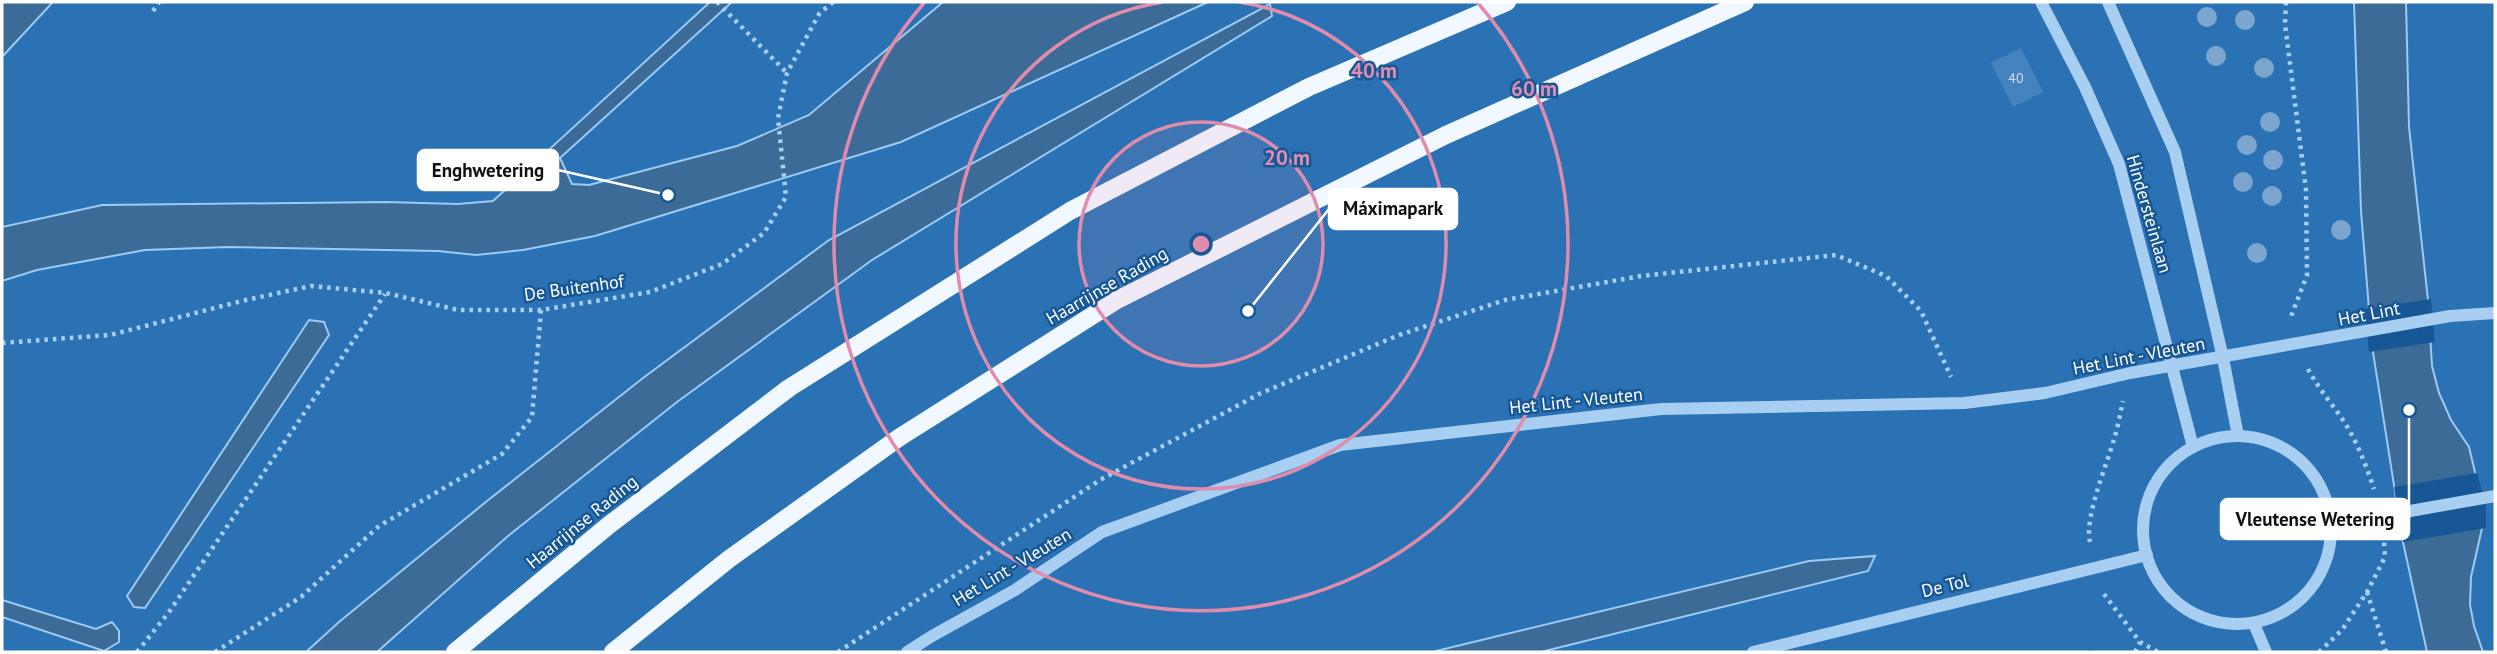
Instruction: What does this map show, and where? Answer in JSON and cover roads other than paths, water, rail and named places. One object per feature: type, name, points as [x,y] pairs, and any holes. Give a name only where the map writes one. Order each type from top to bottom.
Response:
[{"type":"main road","name":"Haarrijnse Rading","points":[[456,652],[609,525],[789,388],[1070,211],[1309,87],[1507,2]]},
{"type":"main road","name":"Haarrijnse Rading","points":[[613,652],[729,559],[900,437],[1117,300],[1446,135],[1745,2]]},
{"type":"street","name":"Hindersteinlaan","points":[[2041,2],[2085,87],[2119,164],[2193,447]]},
{"type":"street","name":"Hindersteinlaan","points":[[2108,2],[2175,152],[2223,358],[2238,436]]},
{"type":"street","name":"Het Lint","points":[[2294,345],[2450,316],[2495,313]]},
{"type":"street","name":"Het Lint - Vleuten","points":[[908,652],[1015,590],[1102,532],[1340,445],[1661,409],[1964,403],[2045,393],[2130,373],[2294,345]]},
{"type":"street","points":[[2238,436],[2265,441],[2290,452],[2310,471],[2324,494],[2331,521],[2328,556],[2312,587],[2287,611],[2254,624],[2224,624],[2194,615],[2170,597],[2152,573],[2147,555],[2143,514],[2152,487],[2169,464],[2193,447],[2215,439],[2238,436]]},
{"type":"street","points":[[2331,521],[2399,513],[2495,496]]},
{"type":"street","name":"De Tol","points":[[1753,652],[2147,555]]},
{"type":"street","points":[[2254,624],[2266,652]]},
{"type":"place","name":"Enghwetering","points":[[668,195]]},
{"type":"place","name":"Máximapark","points":[[1248,311]]},
{"type":"place","name":"Vleutense Wetering","points":[[2409,410]]}]
